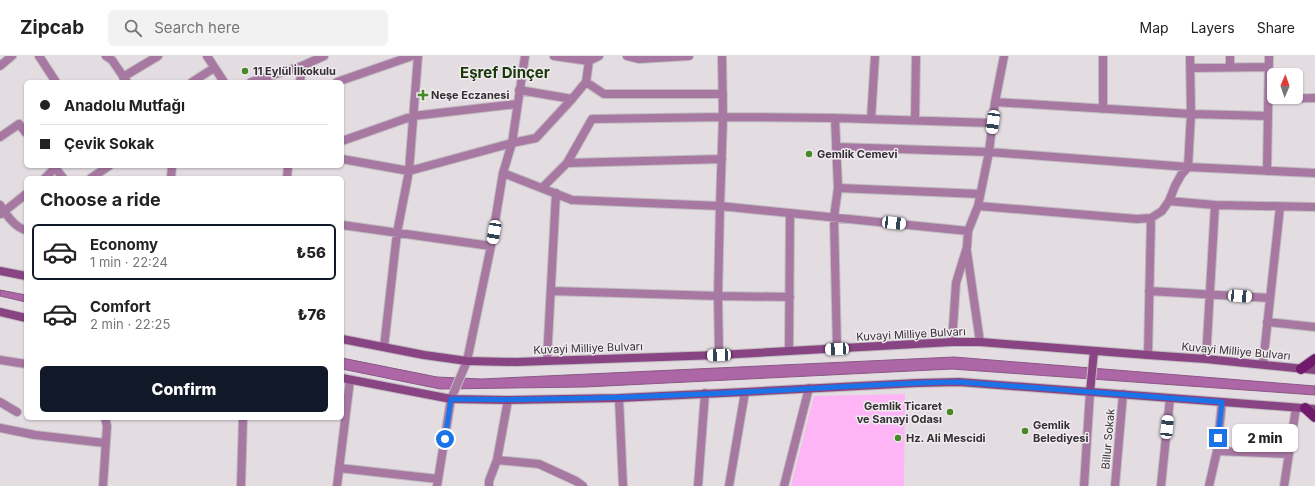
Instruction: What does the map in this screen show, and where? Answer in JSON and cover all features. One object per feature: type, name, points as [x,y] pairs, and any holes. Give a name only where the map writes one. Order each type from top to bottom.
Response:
[{"type":"main road","points":[[0,271],[24,276]]},
{"type":"main road","points":[[0,312],[24,318]]},
{"type":"main road","name":"Kuvayi Milliye Bulvarı","points":[[344,339],[424,355],[467,361],[516,362],[719,355],[952,342],[980,342],[1206,359],[1315,370]]},
{"type":"main road","points":[[1090,392],[1094,351]]},
{"type":"main road","points":[[1301,368],[1315,359]]},
{"type":"main road","points":[[346,379],[451,399],[508,400],[619,398],[959,382],[1305,408],[1315,417]]},
{"type":"street","points":[[0,66],[12,56]]},
{"type":"street","points":[[39,56],[55,80]]},
{"type":"street","points":[[111,57],[125,80],[158,56]]},
{"type":"street","points":[[207,56],[223,80]]},
{"type":"street","points":[[257,80],[302,66],[324,56]]},
{"type":"street","points":[[343,80],[412,56]]},
{"type":"street","points":[[384,347],[397,234],[409,172],[418,56]]},
{"type":"street","points":[[339,468],[437,482],[451,399],[467,361],[491,246],[504,173],[512,143],[525,56]]},
{"type":"street","points":[[554,56],[587,59],[599,56]]},
{"type":"street","points":[[627,56],[639,60],[689,56]]},
{"type":"street","points":[[719,355],[718,296],[723,117],[722,56]]},
{"type":"street","points":[[871,119],[875,56]]},
{"type":"street","points":[[915,120],[916,56]]},
{"type":"street","points":[[980,342],[967,247],[968,231],[978,206],[989,152],[995,102],[1004,56]]},
{"type":"street","points":[[1103,56],[1103,109]]},
{"type":"street","points":[[978,206],[1137,219],[1151,218],[1162,211],[1169,201],[1178,180],[1188,167],[1191,114],[1190,56]]},
{"type":"street","points":[[1230,56],[1230,67]]},
{"type":"street","points":[[1190,68],[1268,67],[1269,56]]},
{"type":"street","points":[[344,159],[409,172],[512,143],[536,138],[586,82],[587,59]]},
{"type":"street","points":[[300,80],[302,66]]},
{"type":"street","points":[[195,80],[214,68]]},
{"type":"street","points":[[586,82],[604,94],[723,94]]},
{"type":"street","points":[[519,90],[572,99]]},
{"type":"street","points":[[1303,98],[1315,98]]},
{"type":"street","points":[[995,102],[1191,114],[1268,116]]},
{"type":"street","points":[[344,140],[413,116],[517,104]]},
{"type":"street","points":[[1267,171],[1269,104]]},
{"type":"street","points":[[542,188],[567,163],[592,119],[723,117],[993,122]]},
{"type":"street","points":[[834,118],[838,188],[834,216],[837,349]]},
{"type":"street","points":[[0,137],[19,124],[24,130]]},
{"type":"street","points":[[836,147],[989,152],[1188,167],[1315,173]]},
{"type":"street","points":[[567,163],[722,160]]},
{"type":"street","points":[[47,176],[53,168]]},
{"type":"street","points":[[94,176],[106,168]]},
{"type":"street","points":[[504,173],[572,200],[720,206],[834,216],[968,231]]},
{"type":"street","points":[[838,188],[980,194]]},
{"type":"street","points":[[547,360],[556,193]]},
{"type":"street","points":[[24,195],[1,210],[20,229],[24,230]]},
{"type":"street","points":[[1169,201],[1215,205],[1315,207]]},
{"type":"street","points":[[1206,359],[1215,205]]},
{"type":"street","points":[[1262,364],[1280,207]]},
{"type":"street","points":[[789,351],[790,213]]},
{"type":"street","points":[[1148,355],[1151,218]]},
{"type":"street","points":[[344,225],[397,234],[491,246]]},
{"type":"street","points":[[952,342],[956,283],[967,247]]},
{"type":"street","points":[[551,291],[790,297]]},
{"type":"street","points":[[1149,291],[1270,298]]},
{"type":"street","points":[[1267,322],[1315,327]]},
{"type":"street","points":[[0,360],[24,364]]},
{"type":"street","points":[[344,404],[346,379]]},
{"type":"street","points":[[784,486],[809,388]]},
{"type":"street","points":[[729,486],[745,392]]},
{"type":"street","points":[[1084,486],[1090,392]]},
{"type":"street","points":[[698,486],[705,393]]},
{"type":"street","name":"Billur Sokak","points":[[1115,486],[1123,394]]},
{"type":"street","points":[[619,398],[622,486]]},
{"type":"street","points":[[1161,486],[1170,398]]},
{"type":"street","points":[[488,486],[497,460],[508,400]]},
{"type":"street","points":[[0,402],[17,412]]},
{"type":"street","points":[[1209,486],[1217,450],[1222,402]]},
{"type":"street","points":[[1284,486],[1289,454],[1305,408]]},
{"type":"street","points":[[103,486],[107,426],[106,420]]},
{"type":"street","points":[[241,486],[243,420]]},
{"type":"street","points":[[337,486],[343,420]]},
{"type":"street","points":[[0,428],[34,436],[106,443]]},
{"type":"street","points":[[1217,450],[1289,454]]},
{"type":"street","points":[[497,460],[539,464],[576,481],[582,486]]},
{"type":"shaded area","points":[[0,290],[24,295],[24,302],[0,296]]},
{"type":"shaded area","points":[[954,357],[1315,386],[1315,395],[952,369],[585,387],[440,389],[344,369],[344,358],[437,377],[481,379]]},
{"type":"shaded area","points":[[905,394],[904,486],[791,486],[814,396]]},
{"type":"place","name":"11 Eylül İlkokulu","points":[[245,71]]},
{"type":"place","name":"Neşe Eczanesi","points":[[423,95]]},
{"type":"place","name":"Gemlik Cemevi","points":[[809,154]]},
{"type":"place","name":"Gemlik Ticaret ve Sanayi Odası","points":[[950,412]]},
{"type":"place","name":"Gemlik Belediyesi","points":[[1025,431]]},
{"type":"place","name":"Hz. Ali Mescidi","points":[[898,438]]},
{"type":"district","name":"Eşref Dinçer","points":[[505,73]]},
{"type":"route","points":[[445,439],[451,399],[519,400],[619,398],[918,382],[959,382],[1222,402],[1218,438]]}]
